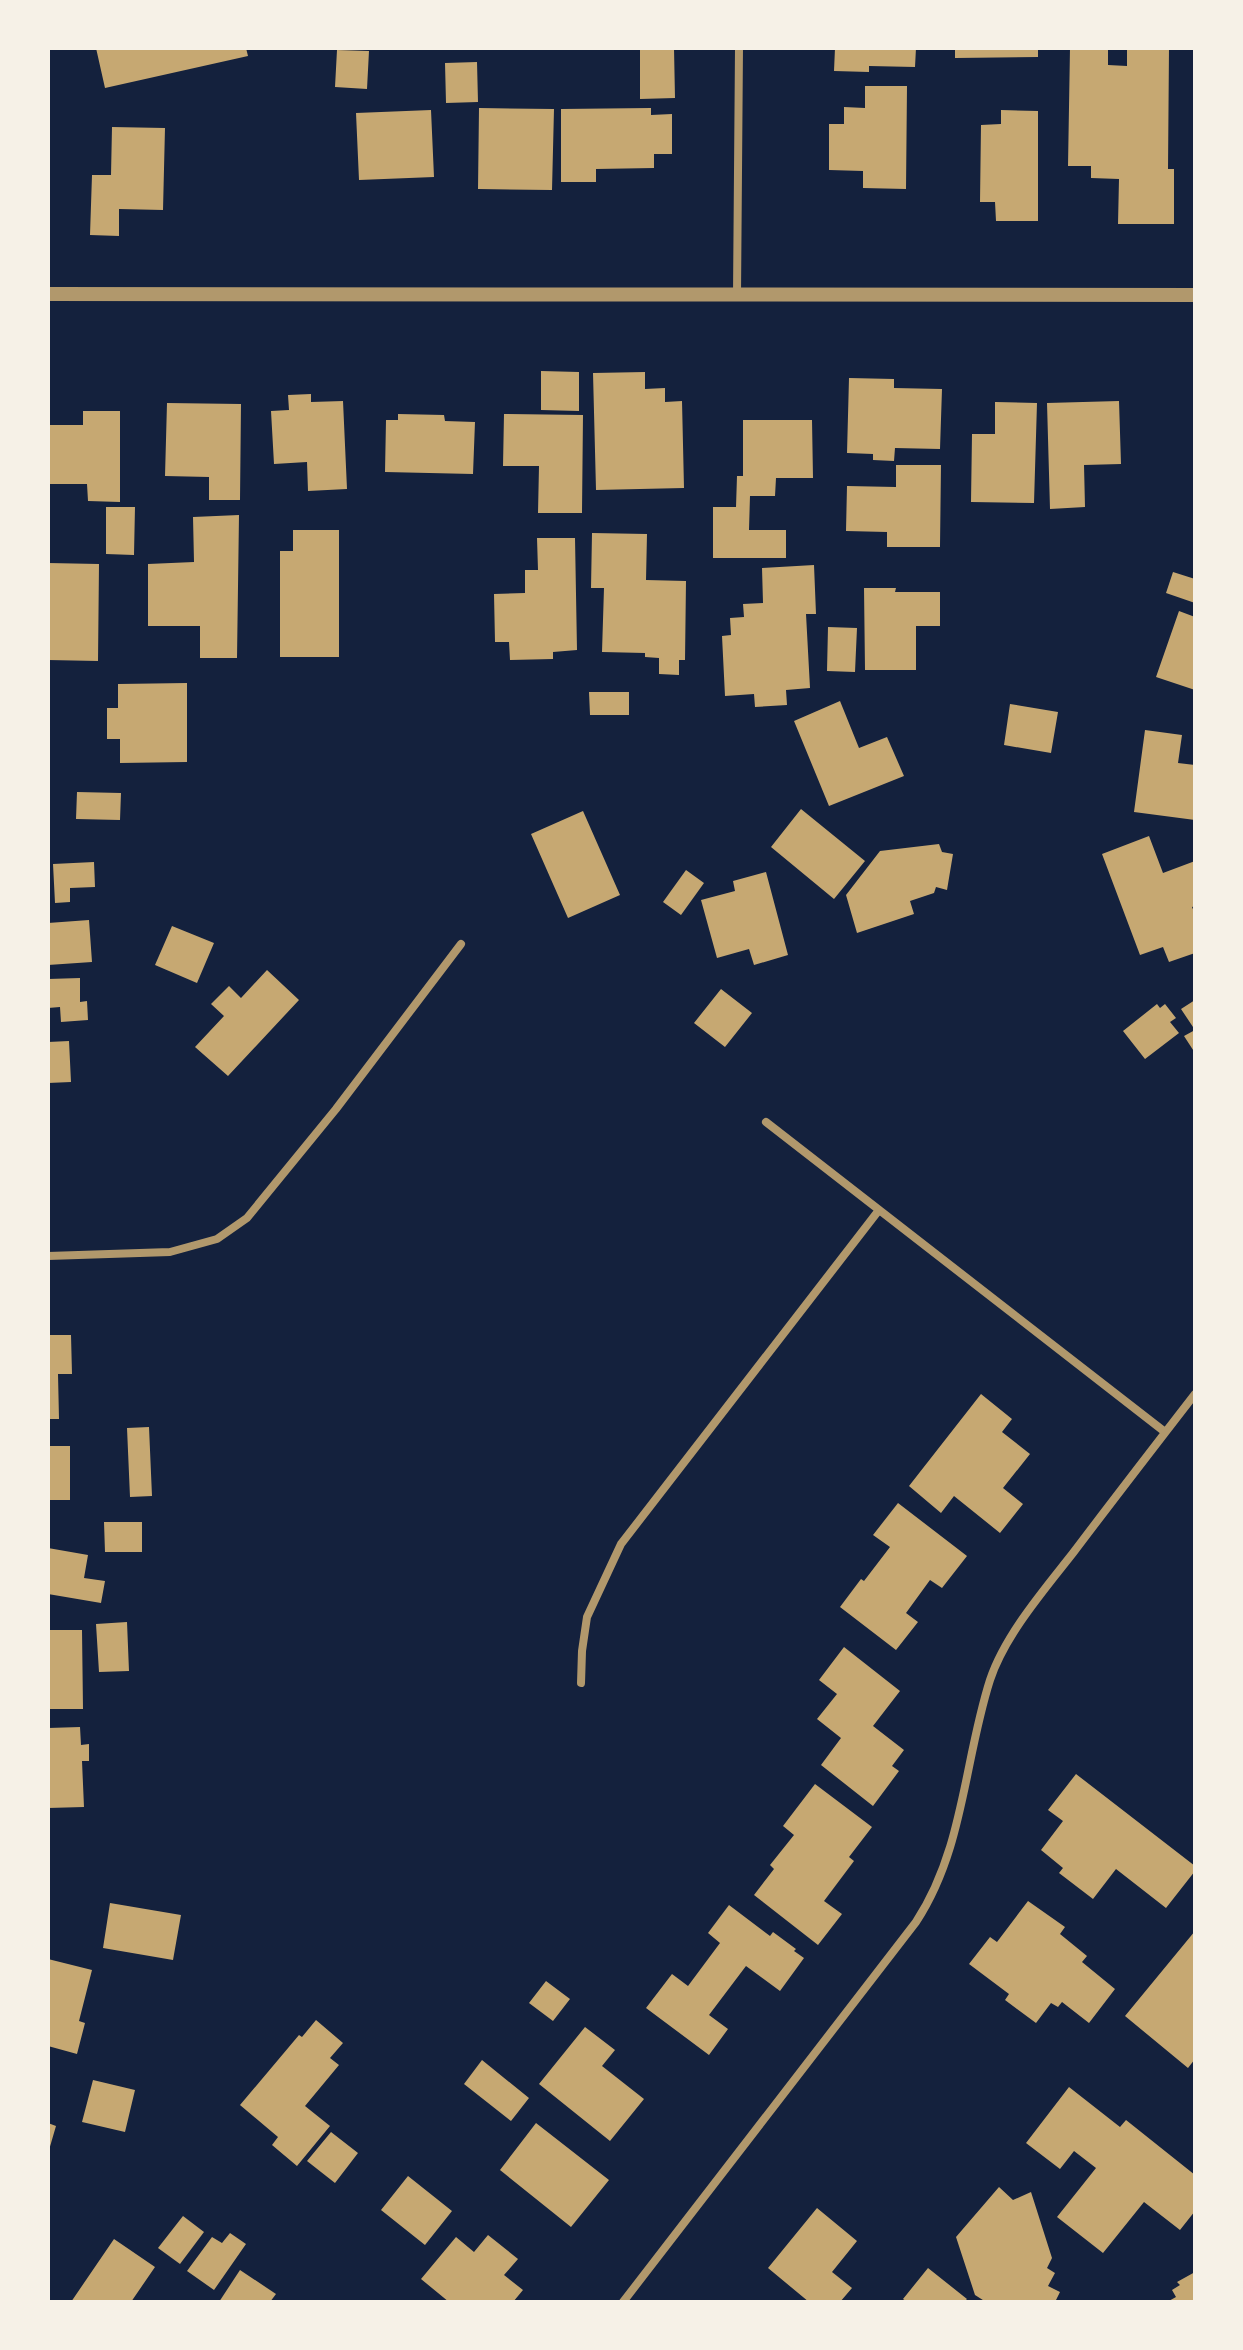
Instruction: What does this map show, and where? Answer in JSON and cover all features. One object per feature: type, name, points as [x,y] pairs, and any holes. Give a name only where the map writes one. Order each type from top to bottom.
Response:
[{"type":"street","points":[[737,295],[739,48]]},
{"type":"street","points":[[48,294],[1195,295]]},
{"type":"street","points":[[48,1256],[170,1252],[217,1239],[247,1218],[336,1109],[461,944]]},
{"type":"street","points":[[766,1122],[1165,1432]]},
{"type":"street","points":[[581,1683],[587,1617],[621,1544],[879,1210]]},
{"type":"street","points":[[623,2302],[931,1899],[944,1869],[957,1824],[991,1678],[1034,1603],[1195,1394]]},
{"type":"building","points":[[96,48],[246,48],[248,56],[105,88]]},
{"type":"building","points":[[640,48],[674,48],[675,98],[640,99]]},
{"type":"building","points":[[835,48],[916,48],[915,67],[869,66],[869,72],[834,71]]},
{"type":"building","points":[[955,48],[1038,48],[1038,57],[955,58]]},
{"type":"building","points":[[1070,48],[1108,48],[1108,65],[1127,66],[1127,48],[1169,48],[1168,169],[1174,169],[1174,224],[1118,224],[1119,179],[1091,178],[1091,166],[1068,166]]},
{"type":"building","points":[[337,50],[369,51],[367,89],[335,87]]},
{"type":"building","points":[[477,62],[478,102],[446,103],[445,63]]},
{"type":"building","points":[[865,86],[907,86],[906,189],[863,188],[863,171],[829,170],[829,124],[844,124],[844,107],[865,108]]},
{"type":"building","points":[[479,108],[554,109],[552,190],[478,189]]},
{"type":"building","points":[[651,108],[651,115],[672,114],[672,154],[654,154],[654,168],[596,169],[596,182],[561,182],[561,109]]},
{"type":"building","points":[[431,110],[434,177],[359,180],[356,113]]},
{"type":"building","points":[[1001,110],[1038,111],[1038,221],[996,221],[995,202],[980,202],[981,125],[1001,124]]},
{"type":"building","points":[[112,127],[165,128],[163,210],[119,209],[119,236],[90,235],[92,175],[111,175]]},
{"type":"building","points":[[541,371],[579,372],[579,411],[541,410]]},
{"type":"building","points":[[645,372],[645,389],[665,388],[665,402],[682,401],[684,488],[596,490],[593,373]]},
{"type":"building","points":[[849,378],[894,379],[894,388],[942,389],[940,449],[895,448],[894,461],[873,460],[873,454],[847,453]]},
{"type":"building","points":[[311,394],[311,402],[343,401],[347,489],[308,491],[307,462],[274,464],[271,411],[289,410],[288,395]]},
{"type":"building","points":[[1119,401],[1121,464],[1084,465],[1085,507],[1050,509],[1047,403]]},
{"type":"building","points":[[995,402],[1037,403],[1034,503],[971,502],[972,434],[995,434]]},
{"type":"building","points":[[167,403],[241,404],[240,500],[209,500],[209,477],[165,476]]},
{"type":"building","points":[[83,411],[120,411],[120,502],[88,501],[87,484],[49,484],[49,425],[83,425]]},
{"type":"building","points":[[398,414],[444,415],[445,421],[475,422],[473,474],[385,472],[386,420],[398,420]]},
{"type":"building","points":[[504,414],[583,415],[582,513],[538,513],[539,466],[503,466]]},
{"type":"building","points":[[743,420],[812,420],[813,478],[776,478],[775,496],[750,496],[749,530],[786,530],[786,558],[713,558],[713,507],[736,507],[737,476],[743,476]]},
{"type":"building","points":[[896,465],[941,465],[940,547],[887,547],[887,532],[846,531],[847,486],[896,487]]},
{"type":"building","points":[[106,507],[135,507],[134,555],[106,554]]},
{"type":"building","points":[[239,515],[237,658],[200,658],[200,626],[148,626],[148,564],[194,562],[193,517]]},
{"type":"building","points":[[293,530],[339,530],[339,657],[280,657],[280,551],[293,551]]},
{"type":"building","points":[[592,533],[647,534],[646,580],[686,581],[685,660],[679,660],[679,675],[659,674],[659,658],[645,657],[645,653],[602,652],[604,588],[591,588]]},
{"type":"building","points":[[537,538],[575,538],[577,650],[553,652],[553,659],[510,660],[509,642],[495,642],[494,594],[525,593],[525,570],[538,570]]},
{"type":"building","points":[[48,563],[99,564],[98,661],[48,660]]},
{"type":"building","points":[[814,565],[816,614],[806,614],[810,688],[786,690],[787,705],[755,707],[754,694],[725,696],[722,636],[731,635],[730,618],[744,617],[743,604],[763,603],[762,568]]},
{"type":"building","points":[[1173,572],[1195,579],[1195,603],[1166,593]]},
{"type":"building","points":[[864,588],[940,592],[940,626],[916,626],[916,670],[865,670]]},
{"type":"building","points":[[1179,611],[1195,617],[1195,690],[1156,677]]},
{"type":"building","points":[[828,627],[857,628],[855,672],[827,671]]},
{"type":"building","points":[[187,683],[187,762],[120,763],[120,739],[107,739],[107,708],[118,708],[118,684]]},
{"type":"building","points":[[589,692],[629,692],[629,715],[590,715]]},
{"type":"building","points":[[840,701],[859,748],[887,737],[904,776],[829,806],[794,721]]},
{"type":"building","points":[[1010,704],[1058,712],[1051,753],[1004,745]]},
{"type":"building","points":[[1145,730],[1182,735],[1178,763],[1195,765],[1195,820],[1134,812]]},
{"type":"building","points":[[77,792],[121,793],[120,820],[76,819]]},
{"type":"building","points":[[801,809],[865,861],[834,899],[771,847]]},
{"type":"building","points":[[583,811],[620,895],[568,918],[531,834]]},
{"type":"building","points":[[1149,836],[1163,873],[1195,861],[1195,906],[1192,907],[1195,914],[1195,953],[1169,962],[1163,947],[1140,955],[1102,854]]},
{"type":"building","points":[[939,844],[942,852],[953,854],[947,890],[936,887],[934,893],[910,901],[914,914],[857,933],[846,895],[880,851]]},
{"type":"building","points":[[94,862],[95,887],[70,888],[70,902],[55,903],[53,864]]},
{"type":"building","points":[[686,870],[704,883],[681,915],[663,902]]},
{"type":"building","points":[[766,872],[788,955],[754,965],[749,949],[717,958],[701,900],[735,891],[733,881]]},
{"type":"building","points":[[89,920],[92,962],[48,965],[48,923]]},
{"type":"building","points":[[172,926],[214,943],[197,983],[155,965]]},
{"type":"building","points":[[267,970],[299,1000],[228,1076],[195,1047],[224,1016],[211,1004],[229,986],[241,998]]},
{"type":"building","points":[[80,978],[80,1002],[87,1001],[88,1020],[61,1022],[60,1007],[48,1008],[48,979]]},
{"type":"building","points":[[721,989],[752,1013],[725,1047],[694,1023]]},
{"type":"building","points":[[1195,1000],[1195,1030],[1181,1009]]},
{"type":"building","points":[[1157,1004],[1160,1008],[1165,1004],[1176,1018],[1170,1022],[1179,1033],[1145,1059],[1123,1031]]},
{"type":"building","points":[[1195,1030],[1195,1053],[1184,1036]]},
{"type":"building","points":[[69,1041],[71,1082],[48,1083],[48,1042]]},
{"type":"building","points":[[48,1335],[71,1335],[72,1374],[58,1374],[59,1419],[48,1419]]},
{"type":"building","points":[[981,1394],[1012,1419],[1002,1432],[1030,1454],[1003,1488],[1023,1504],[1000,1533],[954,1496],[941,1513],[909,1486]]},
{"type":"building","points":[[149,1427],[152,1496],[130,1497],[127,1428]]},
{"type":"building","points":[[48,1446],[70,1446],[70,1500],[48,1500]]},
{"type":"building","points":[[898,1503],[967,1556],[942,1588],[930,1580],[906,1613],[918,1622],[896,1650],[840,1607],[890,1547],[873,1535]]},
{"type":"building","points":[[104,1522],[142,1522],[142,1552],[105,1552]]},
{"type":"building","points":[[48,1548],[88,1555],[84,1578],[105,1581],[101,1603],[48,1594]]},
{"type":"building","points":[[127,1622],[129,1671],[99,1672],[96,1624]]},
{"type":"building","points":[[48,1630],[82,1630],[83,1709],[48,1709]]},
{"type":"building","points":[[844,1647],[900,1691],[873,1726],[904,1750],[892,1766],[899,1771],[873,1806],[821,1765],[841,1738],[817,1719],[837,1694],[819,1680]]},
{"type":"building","points":[[80,1727],[81,1745],[89,1744],[89,1761],[82,1761],[84,1807],[48,1808],[48,1728]]},
{"type":"building","points":[[1076,1774],[1195,1866],[1195,1871],[1166,1908],[1116,1869],[1093,1899],[1059,1873],[1063,1868],[1041,1850],[1063,1821],[1048,1810]]},
{"type":"building","points":[[815,1784],[872,1827],[849,1857],[854,1861],[824,1901],[842,1914],[818,1945],[754,1895],[774,1869],[770,1865],[794,1835],[783,1826]]},
{"type":"building","points":[[1028,1901],[1065,1927],[1060,1934],[1087,1956],[1082,1962],[1115,1989],[1089,2023],[1062,2002],[1058,2007],[1051,2003],[1036,2023],[1005,2000],[1009,1994],[969,1964],[990,1937],[997,1942]]},
{"type":"building","points":[[110,1903],[181,1915],[173,1960],[103,1948]]},
{"type":"building","points":[[729,1905],[770,1936],[773,1932],[804,1958],[780,1991],[746,1966],[709,2015],[728,2029],[709,2055],[646,2008],[672,1974],[688,1986],[720,1943],[708,1933]]},
{"type":"building","points":[[1195,1931],[1195,2059],[1188,2068],[1125,2016]]},
{"type":"building","points":[[48,1959],[92,1970],[79,2021],[85,2023],[77,2054],[48,2046]]},
{"type":"building","points":[[546,1981],[570,1999],[553,2021],[529,2003]]},
{"type":"building","points":[[316,2020],[343,2043],[330,2058],[339,2065],[305,2106],[330,2126],[297,2166],[272,2145],[278,2137],[240,2105],[299,2035],[302,2037]]},
{"type":"building","points":[[585,2027],[615,2050],[602,2066],[644,2099],[610,2141],[539,2084]]},
{"type":"building","points":[[482,2060],[529,2098],[511,2121],[464,2084]]},
{"type":"building","points":[[93,2080],[135,2090],[125,2132],[82,2122]]},
{"type":"building","points":[[1069,2087],[1120,2127],[1126,2120],[1195,2175],[1195,2211],[1180,2230],[1144,2202],[1103,2253],[1057,2217],[1096,2168],[1074,2151],[1060,2169],[1026,2143]]},
{"type":"building","points":[[48,2123],[56,2126],[49,2150],[48,2150]]},
{"type":"building","points":[[536,2123],[609,2180],[571,2227],[500,2170]]},
{"type":"building","points":[[331,2132],[358,2153],[335,2183],[307,2161]]},
{"type":"building","points":[[408,2176],[452,2211],[425,2245],[381,2210]]},
{"type":"building","points":[[999,2187],[1013,2200],[1031,2192],[1052,2258],[1047,2268],[1055,2273],[1048,2286],[1060,2292],[1055,2302],[986,2302],[975,2295],[956,2237]]},
{"type":"building","points":[[817,2208],[857,2241],[832,2272],[852,2288],[840,2302],[809,2302],[768,2268]]},
{"type":"building","points":[[183,2216],[204,2232],[180,2264],[158,2248]]},
{"type":"building","points":[[230,2233],[246,2244],[214,2290],[187,2271],[212,2237],[222,2243]]},
{"type":"building","points":[[488,2235],[518,2259],[504,2275],[523,2290],[513,2302],[449,2302],[421,2279],[456,2237],[474,2252]]},
{"type":"building","points":[[114,2239],[155,2267],[131,2302],[71,2302]]},
{"type":"building","points":[[928,2268],[967,2299],[964,2302],[907,2302],[903,2299]]},
{"type":"building","points":[[240,2270],[276,2294],[270,2302],[219,2302]]},
{"type":"building","points":[[1195,2272],[1195,2302],[1167,2302],[1176,2297],[1172,2290],[1180,2285],[1177,2282]]}]
